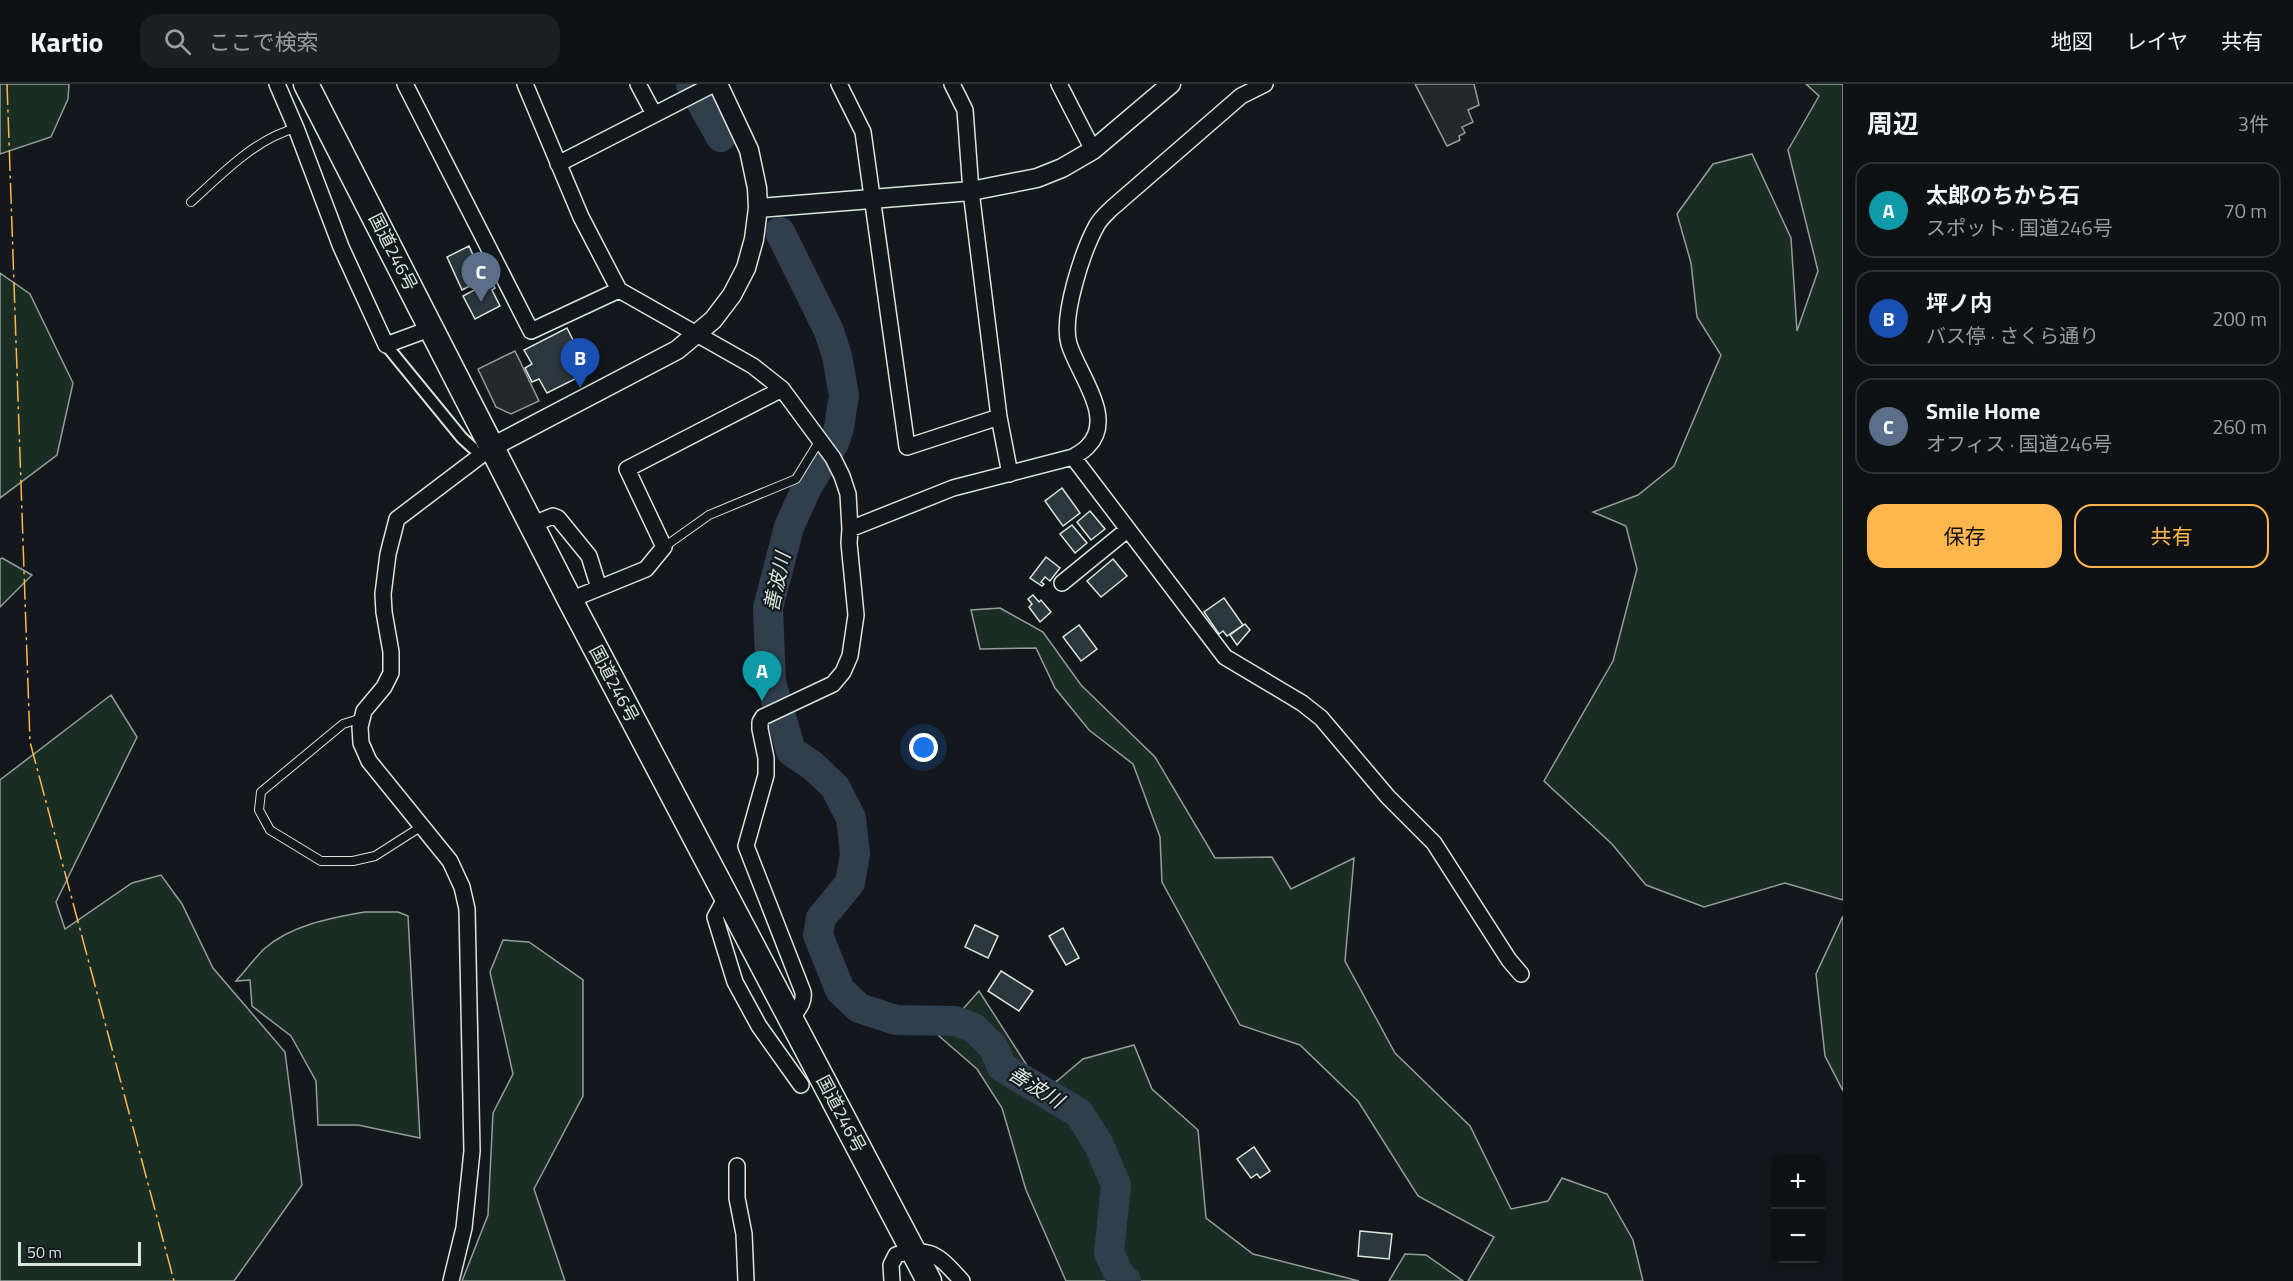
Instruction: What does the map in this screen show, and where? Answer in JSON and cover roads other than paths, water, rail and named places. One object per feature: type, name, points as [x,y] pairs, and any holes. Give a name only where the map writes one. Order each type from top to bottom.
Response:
[{"type":"highway","name":"国道246号","points":[[306,84],[432,328],[482,447],[531,525],[928,1281]]},
{"type":"street","points":[[277,84],[341,248],[386,345],[462,438],[482,447]]},
{"type":"street","points":[[405,84],[531,331],[620,290]]},
{"type":"street","points":[[525,84],[581,217],[620,290],[753,366],[782,389],[843,476],[848,494],[849,543],[856,615],[850,657],[843,672],[833,684],[820,692],[776,710],[763,717],[760,722],[766,758],[766,775],[746,846],[803,992],[802,1003],[791,1019]]},
{"type":"street","points":[[638,84],[654,114]]},
{"type":"street","points":[[451,1281],[464,1228],[472,1151],[467,909],[462,887],[450,861],[369,761],[361,743],[364,711],[384,687],[391,673],[391,652],[383,594],[388,554],[397,519],[482,447],[677,350],[697,334],[720,312],[740,282],[754,239],[758,208],[756,178],[749,150],[716,84],[558,164]]},
{"type":"street","points":[[839,84],[863,132],[907,447],[999,417]]},
{"type":"street","points":[[952,84],[965,110],[971,191],[999,417],[1010,474]]},
{"type":"street","points":[[1059,84],[1093,150]]},
{"type":"street","points":[[850,530],[952,488],[1073,457],[1088,446],[1100,424],[1097,410],[1069,344],[1066,325],[1070,298],[1098,222],[1241,96],[1265,84]]},
{"type":"street","points":[[758,208],[971,191],[1036,178],[1062,168],[1093,150],[1169,85]]},
{"type":"street","points":[[296,128],[323,118]]},
{"type":"street","points":[[386,345],[432,328]]},
{"type":"street","points":[[570,600],[646,569],[664,547],[627,469],[782,389]]},
{"type":"street","points":[[1073,457],[1225,657],[1302,703],[1322,718],[1388,798],[1434,843],[1509,960],[1521,974]]},
{"type":"street","points":[[531,525],[553,516],[558,518],[589,556],[599,588]]},
{"type":"street","points":[[1062,583],[1127,530]]},
{"type":"street","points":[[726,897],[715,916],[735,982],[759,1026],[801,1085]]},
{"type":"street","points":[[737,1166],[737,1198],[744,1234],[746,1281]]},
{"type":"street","points":[[892,1281],[891,1265],[896,1255],[912,1250],[930,1252],[943,1260],[962,1281]]},
{"type":"lane","points":[[191,202],[239,160],[279,132],[296,128]]},
{"type":"lane","points":[[664,547],[709,515],[796,479],[825,448]]},
{"type":"lane","points":[[362,718],[343,724],[261,792],[259,810],[270,831],[321,861],[352,861],[375,856],[422,826]]},
{"type":"waterway","name":"善波川","points":[[691,84],[721,137]]},
{"type":"waterway","name":"善波川","points":[[780,232],[829,331],[837,356],[844,395],[839,428],[834,443],[807,487],[789,527],[768,608],[771,682],[791,751],[813,766],[835,787],[851,818],[855,854],[850,883],[821,918],[818,935],[840,990],[859,1008],[896,1020],[955,1021],[974,1028],[993,1047],[1002,1067],[1079,1113],[1099,1145],[1116,1185],[1109,1253],[1119,1274],[1126,1281]]},
{"type":"place","name":"Smile Home","points":[[481,302]]},
{"type":"place","name":"坪ノ内","points":[[580,388]]},
{"type":"place","name":"太郎のちから石","points":[[762,701]]}]
